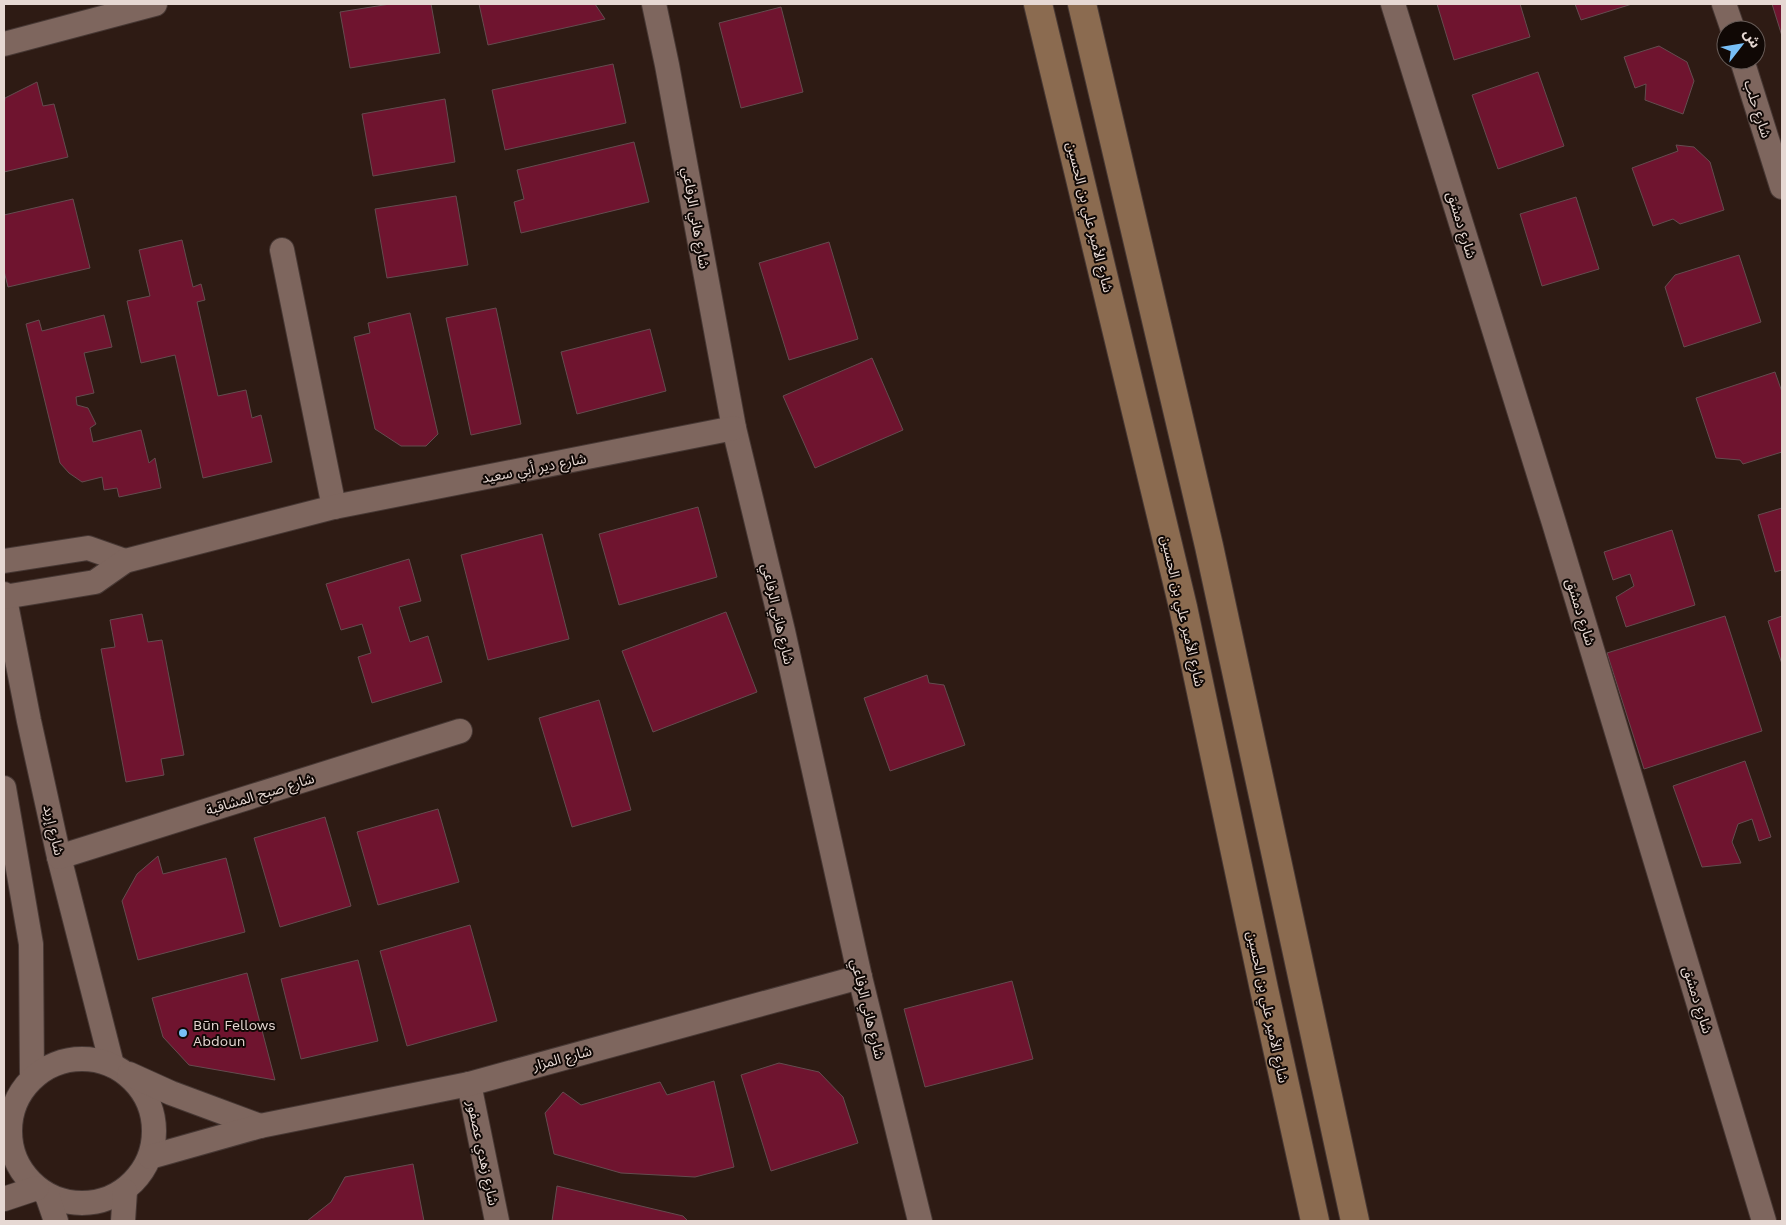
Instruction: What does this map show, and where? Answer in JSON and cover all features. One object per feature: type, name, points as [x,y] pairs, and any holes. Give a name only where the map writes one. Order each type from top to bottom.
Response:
[{"type":"main road","name":"شارع الأمير علي بن الحسين","points":[[1038,4],[1183,607],[1264,989],[1316,1221]]},
{"type":"main road","points":[[1082,4],[1209,546],[1355,1221]]},
{"type":"main road","points":[[1264,989],[1302,982]]},
{"type":"street","points":[[4,44],[155,4]]},
{"type":"street","name":"شارع هاني الرفاعي","points":[[654,4],[734,428],[783,631],[860,977],[920,1221]]},
{"type":"street","name":"شارع دمشق","points":[[1393,4],[1554,523],[1764,1221]]},
{"type":"street","points":[[1724,4],[1730,20]]},
{"type":"street","name":"شارع حلب","points":[[1745,70],[1782,187]]},
{"type":"street","points":[[282,250],[334,507]]},
{"type":"street","name":"شارع دير أبي سعيد","points":[[4,595],[95,582],[125,561],[334,507],[734,428]]},
{"type":"street","points":[[4,561],[88,548],[125,561]]},
{"type":"street","name":"شارع إربد","points":[[4,595],[59,857],[120,1069]]},
{"type":"street","name":"شارع صبح المشاقبة","points":[[59,857],[460,731]]},
{"type":"street","points":[[4,788],[31,944],[32,1078]]},
{"type":"street","name":"شارع المزار","points":[[150,1158],[260,1126],[468,1084],[860,977]]},
{"type":"street","points":[[56,1221],[42,1192],[24,1174],[14,1157],[7,1120],[18,1096],[32,1078],[49,1066],[70,1059],[92,1059],[120,1069],[171,1093],[260,1126]]},
{"type":"street","points":[[4,1199],[42,1192],[66,1202],[87,1204],[107,1200],[125,1191],[140,1176],[150,1158],[155,1135],[152,1111],[143,1090],[120,1069]]},
{"type":"street","name":"شارع زهدي عصفور","points":[[468,1084],[497,1221]]},
{"type":"street","points":[[123,1221],[125,1191]]},
{"type":"building","points":[[390,4],[431,4],[440,53],[350,68],[340,12]]},
{"type":"building","points":[[479,4],[595,4],[605,19],[488,45]]},
{"type":"building","points":[[1437,4],[1520,4],[1530,37],[1454,60]]},
{"type":"building","points":[[1575,4],[1632,4],[1581,20]]},
{"type":"building","points":[[1772,4],[1782,4],[1782,36]]},
{"type":"building","points":[[781,7],[803,92],[741,108],[719,23]]},
{"type":"building","points":[[1659,46],[1687,62],[1694,81],[1683,114],[1645,100],[1646,84],[1635,88],[1624,57]]},
{"type":"building","points":[[613,64],[626,123],[505,150],[492,90]]},
{"type":"building","points":[[1538,72],[1564,146],[1498,169],[1472,95]]},
{"type":"building","points":[[37,82],[43,106],[54,104],[68,157],[4,172],[5,98]]},
{"type":"building","points":[[445,99],[455,162],[373,176],[362,114]]},
{"type":"building","points":[[634,142],[649,202],[521,233],[514,202],[524,199],[517,170]]},
{"type":"building","points":[[1676,145],[1694,147],[1710,162],[1724,210],[1680,224],[1673,219],[1653,226],[1632,168],[1678,151]]},
{"type":"building","points":[[456,196],[468,265],[387,278],[375,209]]},
{"type":"building","points":[[1576,197],[1599,269],[1542,286],[1520,214]]},
{"type":"building","points":[[73,199],[90,268],[8,287],[4,271],[4,215]]},
{"type":"building","points":[[182,240],[193,287],[201,284],[205,300],[197,302],[218,396],[246,390],[252,418],[261,415],[272,462],[203,478],[175,355],[141,363],[127,301],[150,296],[139,250]]},
{"type":"building","points":[[829,242],[858,339],[789,360],[759,263]]},
{"type":"building","points":[[1739,255],[1761,322],[1684,347],[1665,287],[1675,275]]},
{"type":"building","points":[[496,308],[521,424],[471,435],[446,318]]},
{"type":"building","points":[[410,313],[438,434],[426,446],[401,446],[375,429],[354,337],[370,333],[368,323]]},
{"type":"building","points":[[104,315],[112,347],[84,353],[94,393],[76,397],[77,405],[88,408],[96,424],[90,428],[93,442],[141,430],[149,463],[155,458],[161,488],[119,497],[117,488],[104,490],[102,477],[82,482],[69,473],[60,463],[26,324],[39,320],[42,331]]},
{"type":"building","points":[[650,329],[666,391],[577,414],[561,352]]},
{"type":"building","points":[[872,358],[903,430],[815,468],[783,396]]},
{"type":"building","points":[[1775,372],[1782,392],[1782,452],[1743,464],[1740,460],[1716,458],[1696,398]]},
{"type":"building","points":[[698,507],[717,577],[619,605],[599,534]]},
{"type":"building","points":[[1782,508],[1782,570],[1775,572],[1758,515]]},
{"type":"building","points":[[1672,530],[1695,605],[1626,627],[1616,597],[1634,586],[1630,574],[1613,580],[1604,552]]},
{"type":"building","points":[[542,534],[569,639],[488,660],[461,555]]},
{"type":"building","points":[[409,559],[421,601],[399,607],[410,642],[428,636],[442,682],[372,703],[358,657],[371,653],[362,624],[341,630],[326,584]]},
{"type":"building","points":[[726,612],[757,692],[653,732],[622,651]]},
{"type":"building","points":[[142,614],[148,642],[162,640],[184,755],[161,759],[164,775],[126,782],[101,649],[115,647],[110,620]]},
{"type":"building","points":[[1725,616],[1762,731],[1644,769],[1607,653]]},
{"type":"building","points":[[1782,616],[1782,664],[1768,621]]},
{"type":"building","points":[[927,675],[929,683],[944,685],[965,745],[890,771],[864,698]]},
{"type":"building","points":[[599,700],[631,810],[572,827],[539,718]]},
{"type":"building","points":[[1745,761],[1771,837],[1759,841],[1752,819],[1738,824],[1732,842],[1741,863],[1702,867],[1673,786]]},
{"type":"building","points":[[438,809],[459,882],[378,905],[357,832]]},
{"type":"building","points":[[325,817],[351,906],[280,927],[254,838]]},
{"type":"building","points":[[158,856],[163,874],[226,858],[245,932],[138,960],[122,901],[137,874]]},
{"type":"building","points":[[470,925],[497,1021],[407,1046],[380,951]]},
{"type":"building","points":[[358,960],[378,1041],[301,1059],[281,979]]},
{"type":"building","points":[[247,973],[275,1080],[189,1065],[163,1037],[152,998]]},
{"type":"building","points":[[1012,981],[1033,1059],[925,1087],[904,1009]]},
{"type":"building","points":[[779,1063],[819,1072],[843,1097],[858,1143],[771,1171],[741,1075]]},
{"type":"building","points":[[714,1081],[734,1167],[695,1177],[621,1173],[554,1154],[545,1113],[563,1092],[581,1105],[660,1082],[667,1095]]},
{"type":"building","points":[[413,1164],[424,1221],[307,1221],[331,1202],[345,1177]]},
{"type":"building","points":[[557,1186],[683,1216],[688,1221],[552,1221]]},
{"type":"place","name":"Būn Fellows Abdoun","points":[[183,1033]]}]
